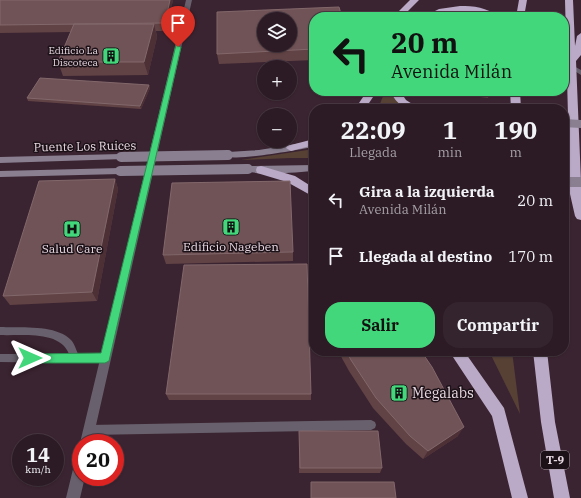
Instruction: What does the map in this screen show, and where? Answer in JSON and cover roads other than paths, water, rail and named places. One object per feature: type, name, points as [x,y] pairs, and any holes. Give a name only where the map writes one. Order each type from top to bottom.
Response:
[{"type":"highway","points":[[402,12],[415,0]]},
{"type":"highway","points":[[521,12],[523,0]]},
{"type":"highway","points":[[569,0],[572,64],[578,137],[576,194],[581,215]]},
{"type":"highway","points":[[438,12],[463,8],[481,12]]},
{"type":"highway","points":[[572,64],[578,53],[581,36]]},
{"type":"highway","points":[[398,96],[406,104]]},
{"type":"highway","points":[[297,147],[309,144]]},
{"type":"highway","points":[[260,170],[291,179],[309,190]]},
{"type":"highway","points":[[460,356],[499,413],[520,498]]},
{"type":"highway","name":"T-9","points":[[541,356],[548,422],[562,498]]},
{"type":"main road","points":[[569,124],[581,124]]},
{"type":"main road","name":"Puente Los Ruices","points":[[0,160],[228,155],[259,153],[292,148]]},
{"type":"main road","points":[[0,174],[248,168],[260,170],[309,168]]},
{"type":"main road","points":[[569,182],[581,182]]},
{"type":"street","points":[[88,434],[189,0]]},
{"type":"street","points":[[73,498],[76,486]]},
{"type":"lane","points":[[572,64],[581,73]]},
{"type":"lane","points":[[0,331],[55,334],[66,341],[71,348],[75,359]]},
{"type":"lane","points":[[0,358],[105,358]]},
{"type":"lane","points":[[89,430],[371,425]]},
{"type":"place","name":"Edificio La Discoteca","points":[[111,56]]},
{"type":"place","name":"Edificio Nageben","points":[[231,227]]},
{"type":"place","name":"Salud Care","points":[[72,229]]},
{"type":"place","name":"Megalabs","points":[[399,393]]}]
